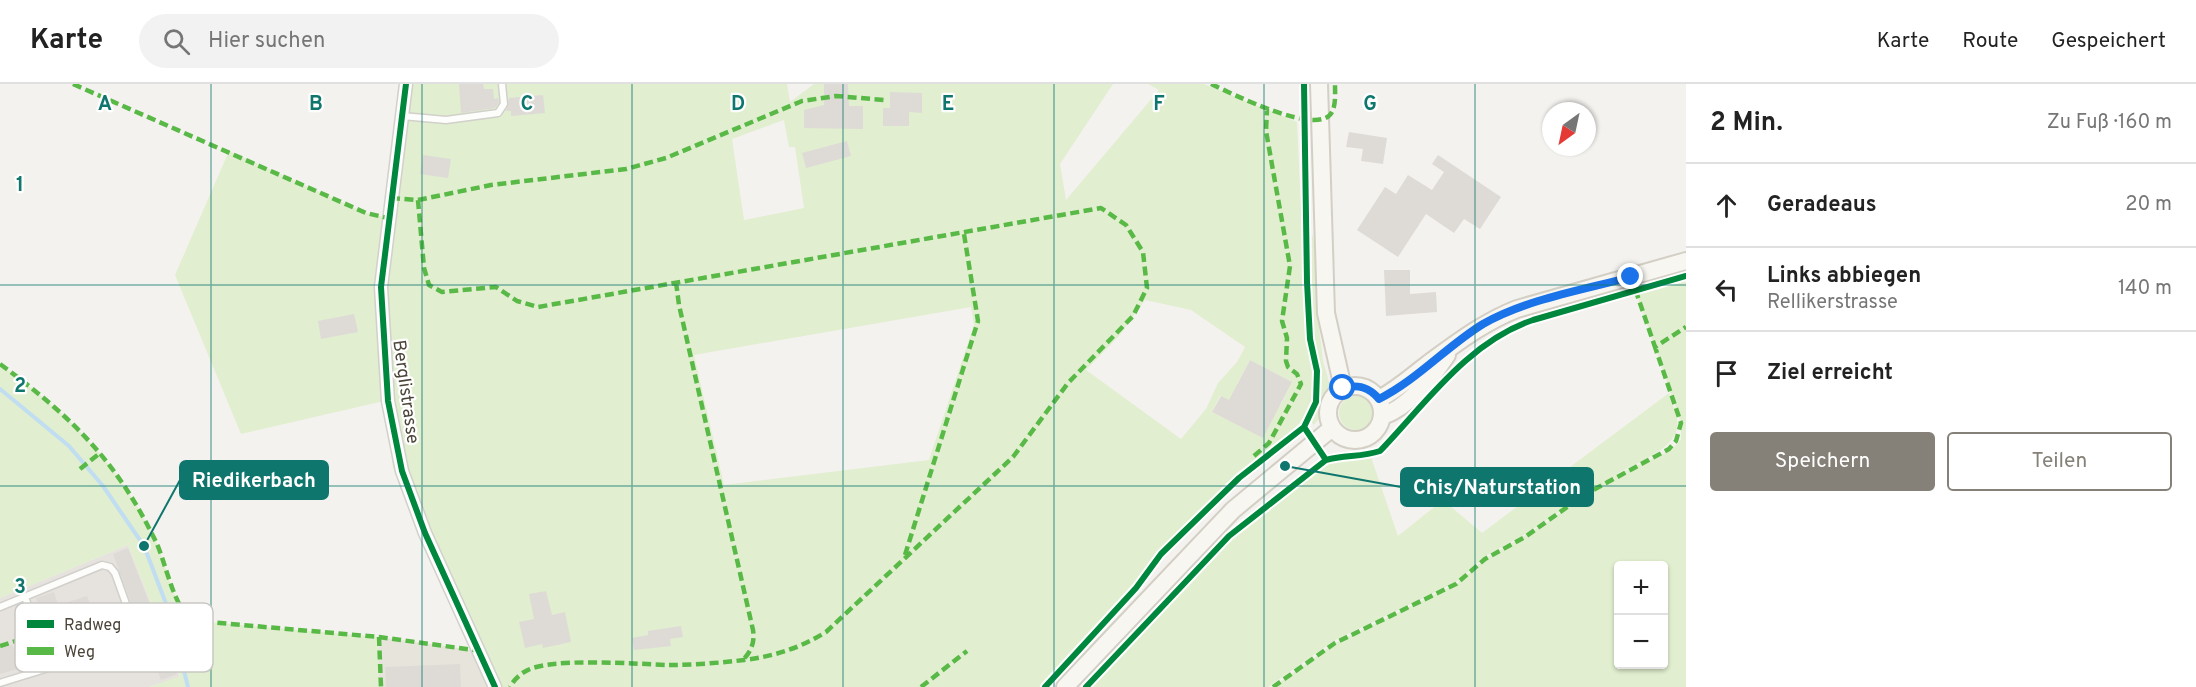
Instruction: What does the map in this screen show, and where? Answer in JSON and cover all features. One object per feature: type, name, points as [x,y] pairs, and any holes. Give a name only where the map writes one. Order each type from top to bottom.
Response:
[{"type":"main road","points":[[1320,84],[1326,313],[1343,388]]},
{"type":"main road","points":[[1379,399],[1395,391],[1483,325],[1517,309],[1686,261]]},
{"type":"main road","points":[[1383,416],[1379,399],[1374,393],[1359,386],[1343,388],[1329,405],[1328,413],[1332,428],[1343,438],[1358,441],[1372,435],[1383,416],[1412,397],[1435,374],[1453,347]]},
{"type":"main road","points":[[1065,687],[1233,510],[1332,428]]},
{"type":"street","name":"Berglistrasse","points":[[406,84],[381,286],[388,401],[402,471],[426,533],[495,687]]},
{"type":"lane","points":[[402,116],[446,120],[498,113],[504,104],[502,84]]},
{"type":"lane","points":[[0,607],[102,565],[110,567],[115,573],[126,603]]},
{"type":"lane","points":[[25,597],[27,603]]},
{"type":"lane","points":[[0,683],[34,672]]},
{"type":"shaded area","points":[[128,545],[151,603],[15,603],[15,672],[178,672],[180,677],[149,687],[0,687],[0,598]]},
{"type":"shaded area","points":[[379,637],[481,651],[495,687],[379,687]]},
{"type":"green space","points":[[405,84],[787,84],[790,102],[814,84],[1113,84],[1060,164],[1066,200],[1159,90],[1148,84],[1204,84],[1297,122],[1307,338],[1315,375],[1312,402],[1299,424],[1239,478],[1161,554],[1136,588],[1045,687],[495,687],[393,468],[384,401],[241,434],[175,275],[229,151],[366,213],[384,217]],"holes":[[[784,120],[789,147],[795,147],[804,208],[744,220],[732,139]],[[1145,300],[1191,310],[1245,347],[1237,362],[1218,383],[1206,409],[1181,439],[1086,370],[1119,336]],[[971,307],[974,325],[929,460],[724,485],[694,355]],[[1250,360],[1292,382],[1280,406],[1237,384]],[[1220,396],[1271,421],[1263,437],[1212,412]]]},
{"type":"green space","points":[[1312,233],[1316,249],[1318,319],[1323,361],[1330,385],[1320,417],[1314,425],[1310,421],[1321,390],[1321,373],[1311,320]]},
{"type":"green space","points":[[1686,276],[1686,687],[1273,687],[1335,643],[1456,584],[1485,559],[1541,526],[1611,478],[1527,533],[1487,555],[1455,583],[1335,640],[1268,687],[1088,687],[1230,538],[1324,464],[1371,457],[1398,536],[1443,500],[1482,533],[1669,393],[1677,420],[1677,430],[1672,439],[1654,454],[1614,476],[1672,450],[1681,439],[1681,423],[1635,290]]},
{"type":"green space","points":[[0,364],[71,422],[108,464],[141,513],[156,542],[179,603],[151,603],[128,545],[0,598]]},
{"type":"green space","points":[[1356,396],[1368,401],[1373,413],[1368,425],[1356,430],[1344,425],[1339,413],[1344,401]]},
{"type":"green space","points":[[213,622],[379,637],[379,687],[149,687],[180,676],[178,672],[213,672]]},
{"type":"building","points":[[459,84],[483,84],[484,89],[493,89],[494,99],[498,98],[499,103],[495,108],[461,113]]},
{"type":"building","points":[[824,84],[848,84],[849,106],[863,106],[863,129],[804,128],[804,110],[824,105]]},
{"type":"building","points":[[890,92],[922,93],[922,113],[909,112],[909,126],[883,126],[883,108],[890,108]]},
{"type":"building","points":[[543,95],[545,113],[511,116],[511,111],[506,111],[509,98]]},
{"type":"building","points":[[1349,132],[1387,138],[1383,164],[1361,161],[1363,149],[1346,147]]},
{"type":"building","points":[[847,141],[851,156],[806,168],[802,153]]},
{"type":"building","points":[[423,155],[451,159],[448,178],[420,174]]},
{"type":"building","points":[[1438,155],[1501,197],[1480,229],[1464,219],[1454,233],[1426,214],[1398,257],[1357,230],[1385,187],[1396,194],[1408,175],[1432,190],[1444,172],[1432,164]]},
{"type":"building","points":[[1384,270],[1410,270],[1410,294],[1436,292],[1437,312],[1386,316]]},
{"type":"building","points":[[354,314],[358,332],[321,339],[318,321]]},
{"type":"building","points":[[1250,360],[1292,382],[1263,438],[1212,412],[1221,396],[1229,400]]},
{"type":"building","points":[[128,548],[149,603],[131,603],[113,554]]},
{"type":"building","points":[[546,591],[552,615],[565,612],[571,642],[543,648],[542,644],[525,648],[519,622],[534,619],[529,594]]},
{"type":"building","points":[[54,592],[57,603],[38,603],[36,598]]},
{"type":"building","points":[[87,596],[90,603],[65,603]]},
{"type":"building","points":[[681,626],[683,637],[670,639],[671,646],[634,650],[632,638],[648,635],[648,631]]},
{"type":"building","points":[[12,645],[15,651],[15,670],[0,674],[0,649]]},
{"type":"building","points":[[460,664],[461,687],[386,687],[385,667]]},
{"type":"building","points":[[158,672],[176,672],[177,674],[161,680]]},
{"type":"waterway","points":[[0,389],[69,446],[103,486],[144,546],[166,603]]},
{"type":"waterway","points":[[184,672],[188,687]]},
{"type":"marked path","points":[[73,84],[366,213],[388,218]]},
{"type":"marked path","points":[[1211,84],[1274,111],[1310,120],[1324,119],[1332,112],[1335,102],[1335,84]]},
{"type":"marked path","points":[[391,198],[418,200],[491,185],[626,169],[666,158],[802,101],[836,96],[884,100]]},
{"type":"marked path","points":[[1254,456],[1269,443],[1301,384],[1297,374],[1288,367],[1286,361],[1287,338],[1282,321],[1290,266],[1266,131],[1267,109]]},
{"type":"marked path","points":[[418,200],[424,268],[429,285],[442,292],[496,287],[517,301],[538,307],[1101,208],[1126,225],[1143,252],[1147,288],[1133,316],[1068,383],[1013,457],[826,632],[807,643],[787,650],[744,660],[676,665],[554,664],[526,671],[510,687]]},
{"type":"marked path","points":[[905,555],[978,321],[964,234]]},
{"type":"marked path","points":[[1631,277],[1655,347]]},
{"type":"marked path","points":[[676,282],[679,305],[753,630],[752,646],[743,660]]},
{"type":"marked path","points":[[1273,687],[1335,643],[1456,584],[1485,559],[1525,537],[1584,495],[1669,449],[1676,441],[1681,423],[1655,347],[1686,327]]},
{"type":"marked path","points":[[0,364],[71,422],[108,464],[125,487],[156,542],[179,603]]},
{"type":"marked path","points":[[80,469],[100,453]]},
{"type":"marked path","points":[[213,622],[379,637],[481,651]]},
{"type":"marked path","points":[[379,637],[381,687]]},
{"type":"marked path","points":[[0,646],[15,641]]},
{"type":"marked path","points":[[921,687],[967,651]]},
{"type":"cycle path","points":[[406,84],[381,287],[388,401],[402,471],[425,533],[495,687]]},
{"type":"cycle path","points":[[1304,84],[1307,282],[1310,339],[1317,371],[1316,402],[1304,427],[1326,460]]},
{"type":"cycle path","points":[[1086,687],[1229,536],[1326,460],[1380,451],[1431,394],[1468,358],[1488,343],[1533,320],[1686,276]]},
{"type":"cycle path","points":[[1045,687],[1136,588],[1161,554],[1239,478],[1304,427]]},
{"type":"place","name":"Chis/Naturstation","points":[[1285,466]]},
{"type":"place","name":"Riedikerbach","points":[[144,546]]},
{"type":"route","points":[[1343,388],[1351,386],[1367,388],[1379,399],[1395,391],[1468,334],[1498,316],[1631,277]]}]
